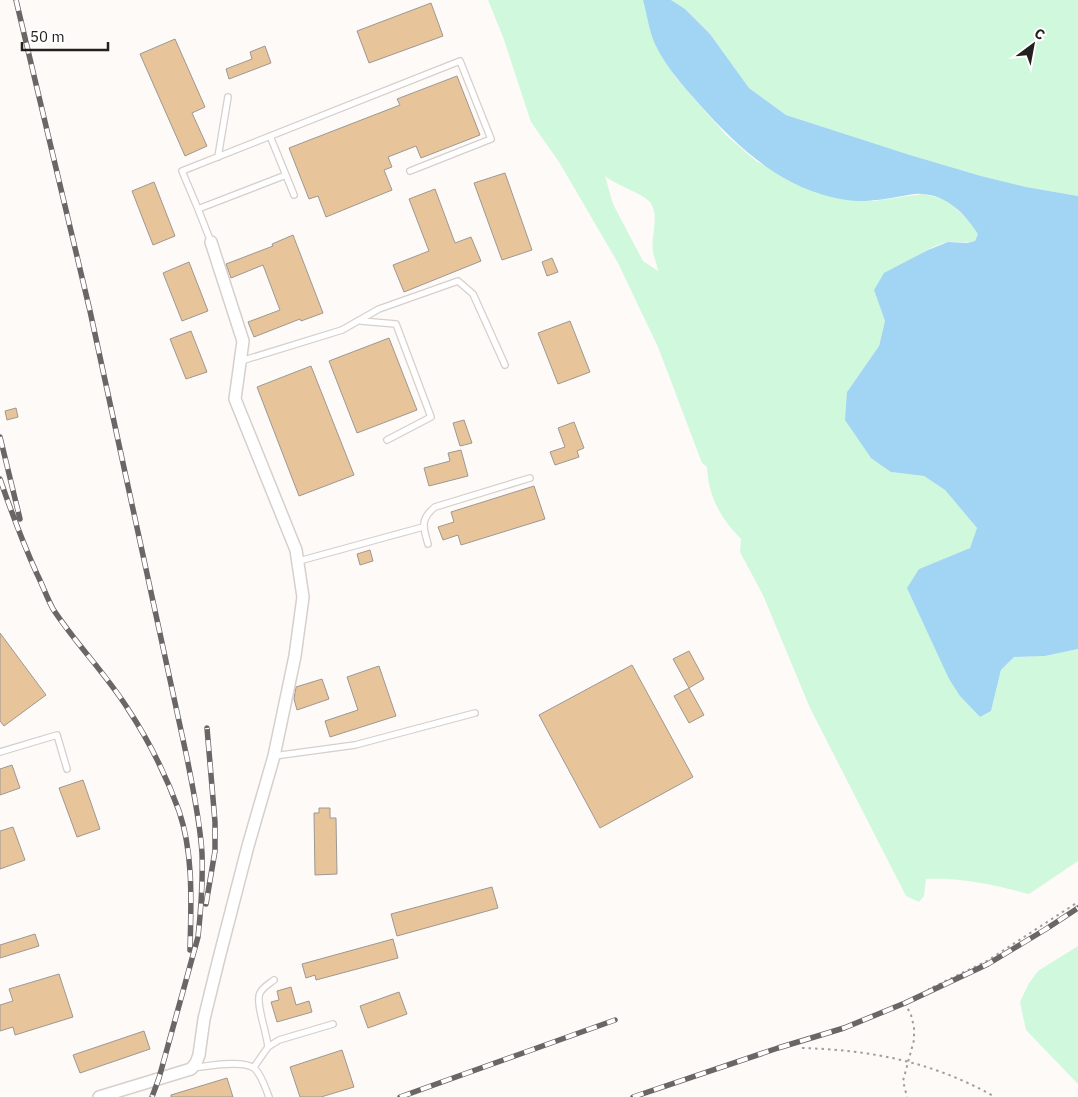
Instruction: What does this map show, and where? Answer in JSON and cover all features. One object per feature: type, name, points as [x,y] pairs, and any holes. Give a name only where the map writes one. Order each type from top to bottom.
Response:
[{"type":"street","points":[[98,1097],[191,1069],[196,1063],[199,1055],[204,1019],[221,952],[248,846],[274,756],[295,656],[303,597],[299,561],[289,530],[235,399],[243,342],[210,242]]},
{"type":"lane","points":[[210,242],[182,171],[460,61],[491,139],[410,171]]},
{"type":"lane","points":[[218,157],[228,97]]},
{"type":"lane","points":[[270,136],[294,195]]},
{"type":"lane","points":[[198,209],[286,175]]},
{"type":"lane","points":[[241,361],[342,330],[379,309],[458,281],[473,294],[505,365]]},
{"type":"lane","points":[[361,320],[396,324],[430,418],[387,440]]},
{"type":"lane","points":[[428,544],[423,527],[424,520],[428,512],[435,507],[530,478]]},
{"type":"lane","points":[[299,561],[423,527]]},
{"type":"lane","points":[[274,756],[355,745],[475,713]]},
{"type":"lane","points":[[0,752],[57,734],[68,769]]},
{"type":"lane","points":[[268,1047],[258,995],[274,980]]},
{"type":"lane","points":[[254,1067],[268,1047],[279,1040],[333,1024]]},
{"type":"lane","points":[[191,1069],[220,1064],[246,1064],[254,1067],[261,1077],[269,1097]]},
{"type":"path","points":[[930,991],[929,989],[987,961],[1078,902]]},
{"type":"path","points":[[905,1003],[914,1027],[914,1040],[903,1081],[907,1097]]},
{"type":"path","points":[[802,1048],[843,1050],[909,1061],[954,1077],[995,1097]]},
{"type":"green space","points":[[488,0],[643,0],[655,43],[676,78],[726,135],[756,161],[817,193],[847,200],[874,201],[922,194],[946,199],[971,223],[979,234],[975,241],[948,242],[918,255],[874,290],[885,321],[879,346],[847,392],[891,472],[924,476],[945,490],[977,528],[970,548],[919,569],[925,624],[949,679],[980,717],[991,711],[1001,670],[1014,657],[1045,656],[1078,649],[1078,861],[1029,894],[978,882],[926,879],[924,896],[919,902],[906,896],[810,708],[763,595],[740,552],[741,539],[727,523],[717,506],[710,488],[707,467],[702,463],[658,347],[618,263],[559,162],[531,122],[503,37]],"holes":[[[605,176],[645,198],[652,206],[655,219],[652,246],[658,271],[643,261],[613,204]]]},
{"type":"green space","points":[[671,0],[1078,0],[1078,196],[1026,187],[981,176],[786,115],[749,88],[710,34],[685,9]]},
{"type":"green space","points":[[1078,946],[1078,1084],[1026,1030],[1020,1002],[1029,983],[1038,971]]},
{"type":"water","points":[[643,0],[671,0],[685,9],[710,34],[749,88],[786,115],[981,176],[1026,187],[1078,196],[1078,649],[1045,656],[1014,657],[1001,670],[991,711],[980,717],[960,696],[949,679],[907,588],[919,569],[970,548],[977,528],[945,490],[924,476],[891,472],[871,458],[845,420],[847,392],[879,346],[885,321],[874,290],[884,273],[928,250],[948,242],[967,243],[975,241],[978,234],[955,207],[931,195],[917,194],[860,201],[846,200],[824,195],[803,187],[765,166],[715,122],[687,91],[670,68],[653,39]]},
{"type":"building","points":[[431,3],[443,36],[369,63],[357,31]]},
{"type":"building","points":[[175,39],[205,107],[192,113],[207,146],[185,156],[140,54]]},
{"type":"building","points":[[265,46],[271,63],[229,79],[226,69],[252,59],[250,52]]},
{"type":"building","points":[[457,76],[480,135],[421,158],[416,146],[388,157],[392,167],[384,170],[392,190],[326,217],[318,196],[309,199],[289,148],[400,105],[397,99]]},
{"type":"building","points":[[505,173],[532,250],[502,260],[474,183]]},
{"type":"building","points":[[154,182],[175,236],[153,245],[132,191]]},
{"type":"building","points":[[435,189],[455,243],[471,237],[481,261],[404,292],[393,265],[429,251],[409,199]]},
{"type":"building","points":[[293,235],[323,313],[301,321],[300,319],[254,337],[248,322],[280,310],[263,265],[231,278],[226,264],[273,246],[272,244]]},
{"type":"building","points":[[552,258],[558,272],[547,276],[542,262]]},
{"type":"building","points":[[189,262],[208,311],[182,321],[163,273]]},
{"type":"building","points":[[570,321],[590,372],[558,384],[538,333]]},
{"type":"building","points":[[191,331],[207,372],[186,379],[170,339]]},
{"type":"building","points":[[389,338],[417,410],[357,433],[329,361]]},
{"type":"building","points":[[311,366],[354,475],[299,496],[257,387]]},
{"type":"building","points":[[16,408],[18,417],[7,420],[5,411]]},
{"type":"building","points":[[464,420],[472,443],[460,446],[453,423]]},
{"type":"building","points":[[574,422],[584,448],[577,451],[579,457],[555,465],[550,452],[565,447],[558,428]]},
{"type":"building","points":[[461,450],[468,476],[429,486],[424,468],[450,461],[448,453]]},
{"type":"building","points":[[534,486],[545,519],[461,545],[458,535],[443,540],[438,527],[454,522],[451,512]]},
{"type":"building","points":[[370,550],[373,561],[360,565],[357,554]]},
{"type":"building","points":[[0,633],[46,695],[4,726],[0,721]]},
{"type":"building","points":[[689,651],[704,679],[689,688],[673,659]]},
{"type":"building","points":[[632,665],[693,777],[600,828],[539,715]]},
{"type":"building","points":[[379,666],[396,716],[330,737],[325,721],[358,710],[347,677]]},
{"type":"building","points":[[322,679],[329,699],[297,710],[294,699],[296,687]]},
{"type":"building","points":[[689,688],[704,715],[689,723],[674,696]]},
{"type":"building","points":[[12,765],[20,788],[0,795],[0,769]]},
{"type":"building","points":[[83,780],[100,829],[77,837],[59,788]]},
{"type":"building","points":[[319,808],[330,808],[330,818],[336,818],[337,874],[315,875],[314,813],[319,813]]},
{"type":"building","points":[[13,827],[25,860],[0,869],[0,831]]},
{"type":"building","points":[[492,887],[498,908],[397,936],[391,914]]},
{"type":"building","points":[[35,934],[39,946],[0,958],[0,945]]},
{"type":"building","points":[[393,939],[398,958],[316,980],[315,975],[306,978],[302,964]]},
{"type":"building","points":[[59,974],[73,1017],[15,1035],[13,1027],[0,1031],[0,1005],[13,1001],[9,989]]},
{"type":"building","points":[[291,987],[296,1005],[309,1001],[312,1012],[277,1022],[271,1002],[279,1000],[277,991]]},
{"type":"building","points":[[399,992],[407,1014],[368,1028],[360,1006]]},
{"type":"building","points":[[144,1031],[150,1049],[80,1073],[73,1055]]},
{"type":"building","points":[[342,1050],[354,1087],[321,1097],[300,1097],[290,1067]]},
{"type":"building","points":[[227,1078],[233,1097],[171,1097],[171,1095]]},
{"type":"railway","points":[[16,0],[90,311],[187,758],[200,829],[202,874],[198,937],[152,1097]]},
{"type":"railway","points":[[0,437],[20,519]]},
{"type":"railway","points":[[0,479],[27,551],[53,609],[136,721],[163,771],[174,798],[184,828],[189,862],[191,898],[190,950]]},
{"type":"railway","points":[[206,904],[215,851],[215,822],[207,728]]},
{"type":"railway","points":[[633,1097],[778,1048],[844,1028],[905,1003],[988,964],[1078,908]]},
{"type":"railway","points":[[400,1097],[615,1020]]}]
